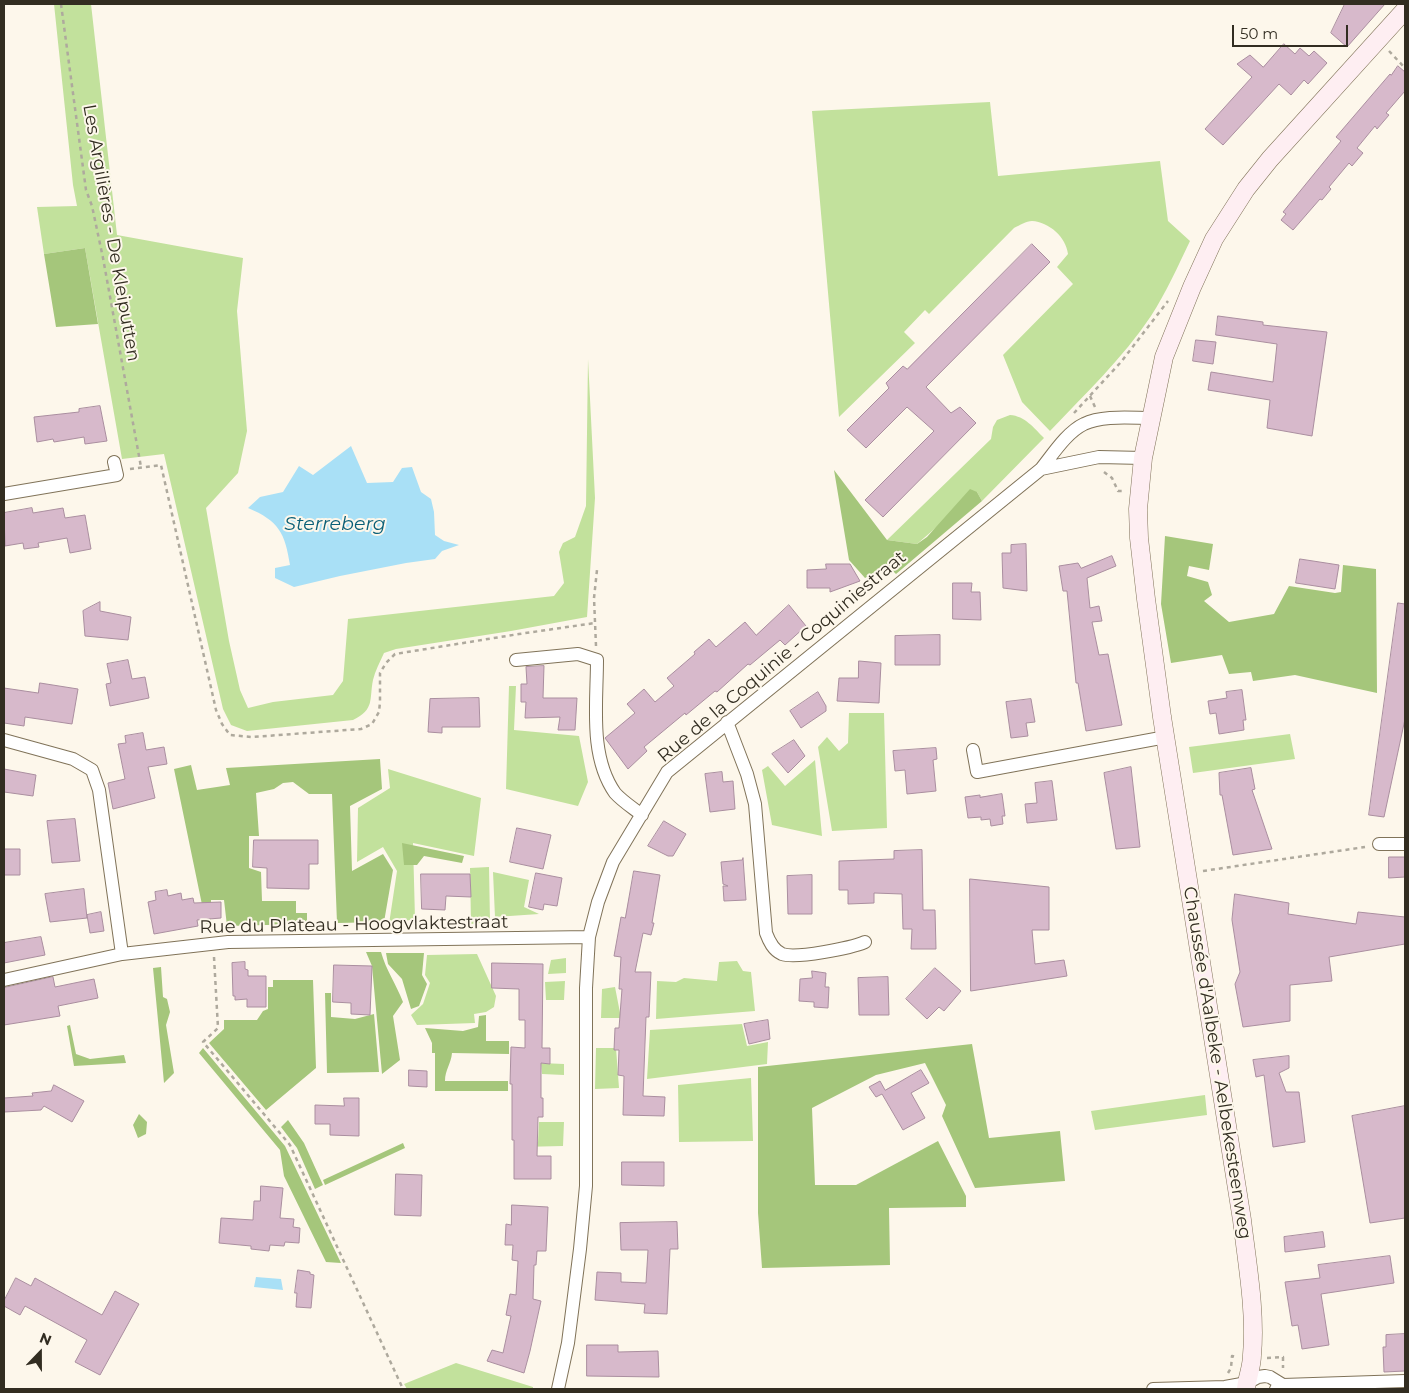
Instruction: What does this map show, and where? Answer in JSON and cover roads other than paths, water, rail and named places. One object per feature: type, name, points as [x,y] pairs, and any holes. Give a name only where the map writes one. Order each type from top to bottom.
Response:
[{"type":"main road","name":"Chaussée d'Aalbeke - Aelbekesteenweg","points":[[1250,1387],[1253,1354],[1251,1293],[1242,1220],[1166,737],[1139,538],[1139,504],[1143,458],[1164,357],[1192,287],[1214,239],[1246,189],[1270,158],[1405,10]]},
{"type":"street","name":"Rue de la Coquinie - Coquiniestraat","points":[[558,1389],[568,1343],[586,1186],[586,988],[589,937],[598,902],[613,862],[667,772],[1041,469],[1075,430],[1085,423],[1101,419],[1151,418]]},
{"type":"street","name":"Rue de la Coquinie - Coquiniestraat","points":[[1041,469],[1099,457],[1143,458]]},
{"type":"street","points":[[4,494],[117,475],[116,466]]},
{"type":"street","points":[[516,660],[578,654],[597,660],[597,738],[603,771],[616,794],[642,816]]},
{"type":"street","points":[[727,722],[743,762],[754,804],[766,933],[770,943],[780,954],[793,956],[853,948],[865,942]]},
{"type":"street","points":[[973,750],[977,772],[1166,737]]},
{"type":"street","points":[[4,740],[73,759],[92,770],[99,790],[122,954]]},
{"type":"street","points":[[1379,844],[1405,844]]},
{"type":"street","name":"Rue du Plateau - Hoogvlaktestraat","points":[[4,980],[122,954],[228,942],[589,937]]},
{"type":"street","points":[[1153,1389],[1250,1387],[1258,1377],[1264,1376],[1270,1377],[1279,1387],[1405,1381]]},
{"type":"water","name":"Sterreberg","points":[[351,446],[367,483],[393,482],[402,468],[412,467],[421,492],[431,499],[434,512],[435,535],[444,541],[459,545],[442,551],[435,559],[340,576],[294,587],[275,578],[275,568],[290,565],[283,536],[274,523],[248,508],[260,497],[283,492],[299,466],[313,475]]},
{"type":"water","points":[[256,1277],[281,1279],[283,1290],[254,1287]]}]
